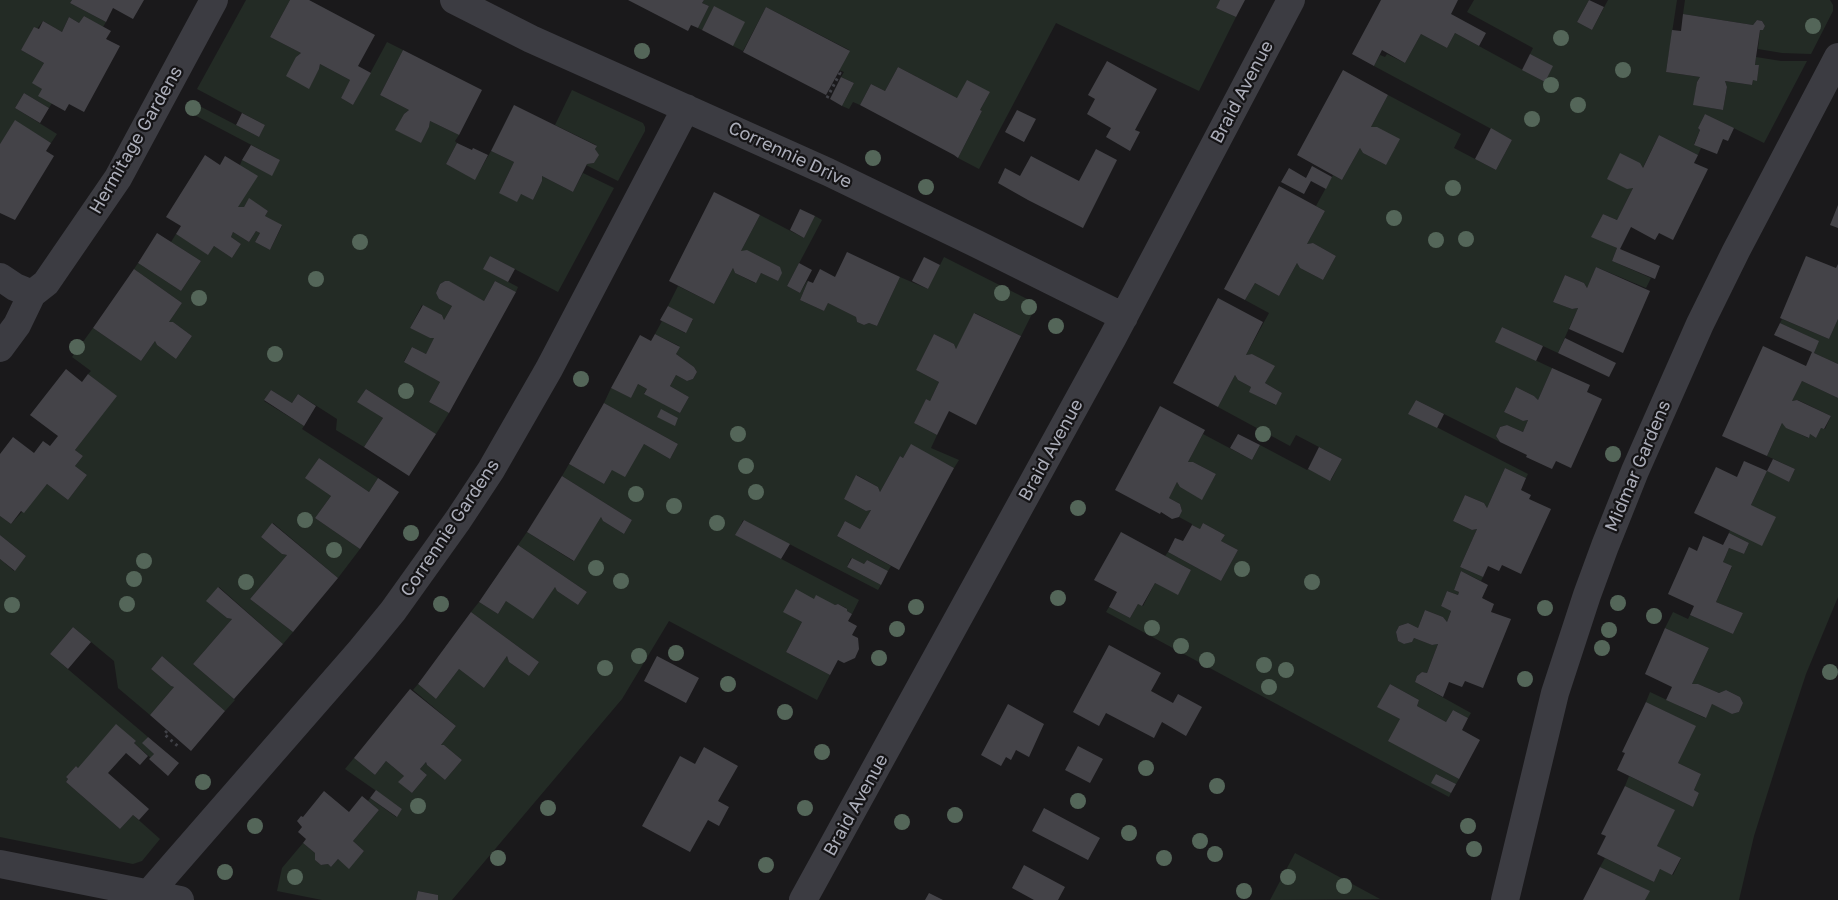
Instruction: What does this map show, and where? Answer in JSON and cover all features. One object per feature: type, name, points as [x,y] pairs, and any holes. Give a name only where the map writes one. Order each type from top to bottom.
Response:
[{"type":"street","name":"Hermitage Gardens","points":[[0,348],[17,325],[32,294],[46,283],[115,184],[214,0]]},
{"type":"street","name":"Corrennie Drive","points":[[454,0],[531,40],[846,181],[1124,318]]},
{"type":"street","name":"Braid Avenue","points":[[805,899],[1124,318],[1291,0]]},
{"type":"street","name":"Midmar Gardens","points":[[1505,900],[1555,693],[1608,537],[1700,324],[1736,251],[1838,57]]},
{"type":"street","name":"Corrennie Gardens","points":[[145,897],[361,650],[399,603],[458,520],[496,462],[549,368],[686,108]]},
{"type":"street","points":[[0,277],[15,287],[32,294]]},
{"type":"street","points":[[0,864],[145,897],[180,900]]},
{"type":"path","points":[[827,98],[840,73],[838,72]]},
{"type":"path","points":[[167,730],[164,734],[180,748]]},
{"type":"shaded area","points":[[0,0],[72,0],[70,3],[106,22],[103,27],[84,16],[79,23],[69,17],[62,32],[43,21],[21,50],[44,63],[33,83],[42,89],[52,103],[49,108],[24,93],[15,108],[57,134],[51,143],[15,121],[0,144]]},
{"type":"shaded area","points":[[246,0],[290,0],[270,37],[301,53],[296,57],[309,88],[320,64],[350,80],[341,98],[353,105],[387,42],[403,50],[380,95],[409,110],[404,114],[396,130],[421,143],[430,121],[459,135],[446,164],[475,179],[491,151],[514,162],[499,193],[521,194],[533,200],[542,181],[542,176],[573,192],[583,173],[614,188],[558,292],[490,256],[484,269],[518,287],[516,292],[495,281],[484,301],[445,281],[440,284],[436,293],[439,299],[452,306],[444,320],[442,315],[422,305],[410,328],[430,338],[434,338],[426,354],[412,347],[404,361],[440,382],[429,402],[449,413],[436,434],[366,389],[358,402],[383,418],[364,447],[336,430],[337,419],[298,394],[292,403],[271,390],[264,401],[304,426],[302,429],[378,478],[369,492],[319,458],[306,478],[331,496],[315,518],[360,549],[338,578],[273,523],[261,537],[282,554],[287,555],[250,599],[293,632],[283,644],[219,587],[207,601],[227,618],[232,619],[193,664],[235,700],[225,711],[162,656],[151,669],[174,687],[150,715],[118,688],[114,661],[73,627],[50,654],[148,737],[143,743],[154,754],[151,758],[134,743],[136,741],[78,768],[76,766],[66,777],[68,779],[66,782],[120,829],[133,815],[160,839],[142,861],[133,864],[0,837],[0,559],[14,571],[26,556],[0,535],[0,516],[11,524],[47,484],[68,500],[87,475],[75,466],[83,456],[75,450],[116,396],[88,374],[91,371],[72,357],[93,328],[141,361],[155,341],[157,345],[176,359],[192,336],[173,322],[169,322],[182,303],[134,269],[138,263],[181,291],[201,261],[171,242],[176,234],[208,254],[214,246],[232,258],[241,244],[231,237],[233,232],[249,242],[256,231],[260,233],[255,242],[270,250],[282,226],[265,216],[268,211],[249,199],[244,207],[238,207],[240,165],[242,160],[271,175],[280,160],[185,110],[190,101],[259,137],[265,125],[197,89]]},
{"type":"shaded area","points":[[704,0],[1220,0],[1216,8],[1236,17],[1199,91],[1056,23],[979,169],[958,158],[990,92],[957,98],[898,67],[885,91],[871,84],[860,105],[853,102],[849,109],[842,106],[854,83],[841,77],[844,72],[839,70],[849,50],[766,7],[743,51],[733,46],[714,6],[702,30],[698,28],[709,6],[702,3]]},
{"type":"shaded area","points":[[1474,0],[1589,0],[1577,22],[1592,30],[1608,0],[1677,0],[1666,72],[1700,77],[1697,82],[1694,105],[1723,110],[1727,87],[1725,81],[1752,85],[1753,80],[1757,80],[1759,65],[1755,65],[1756,57],[1781,61],[1807,61],[1764,143],[1705,114],[1698,128],[1700,130],[1694,144],[1701,148],[1698,155],[1659,135],[1617,220],[1603,214],[1592,236],[1617,248],[1612,261],[1651,278],[1646,288],[1596,267],[1587,288],[1584,283],[1565,275],[1553,302],[1572,309],[1578,308],[1558,353],[1502,327],[1496,342],[1552,368],[1538,400],[1516,387],[1504,412],[1523,421],[1528,420],[1523,432],[1507,425],[1500,427],[1496,436],[1500,442],[1416,400],[1409,413],[1528,474],[1526,478],[1505,468],[1487,508],[1484,503],[1465,495],[1453,521],[1472,530],[1477,529],[1460,567],[1483,577],[1481,581],[1461,571],[1454,590],[1459,592],[1458,595],[1447,591],[1441,606],[1451,611],[1447,622],[1443,617],[1425,610],[1418,628],[1408,623],[1399,626],[1396,632],[1398,641],[1404,644],[1412,642],[1414,638],[1432,645],[1438,644],[1427,673],[1422,672],[1417,676],[1415,682],[1471,713],[1468,718],[1453,710],[1446,722],[1417,706],[1419,700],[1390,684],[1378,707],[1400,719],[1400,747],[1459,779],[1456,784],[1436,774],[1432,783],[1451,793],[1449,797],[1106,612],[1109,607],[1130,618],[1138,604],[1143,606],[1155,583],[1178,594],[1191,570],[1165,556],[1168,552],[1221,581],[1238,550],[1221,541],[1225,535],[1203,523],[1200,529],[1179,517],[1182,511],[1180,504],[1169,498],[1177,482],[1180,487],[1202,499],[1216,474],[1193,462],[1188,462],[1203,434],[1252,460],[1260,445],[1307,470],[1331,480],[1342,459],[1296,435],[1290,446],[1218,407],[1235,375],[1238,380],[1251,387],[1250,392],[1275,405],[1282,393],[1265,383],[1274,366],[1252,354],[1246,355],[1269,313],[1245,300],[1255,283],[1279,296],[1297,263],[1300,268],[1323,280],[1336,256],[1313,243],[1307,244],[1325,211],[1316,206],[1333,175],[1342,180],[1360,148],[1363,153],[1386,165],[1371,127],[1388,95],[1461,134],[1454,148],[1496,170],[1512,140],[1374,66],[1380,55],[1385,57],[1387,54],[1405,63],[1421,34],[1447,48],[1455,33],[1545,82],[1530,54],[1533,48],[1467,12]]},
{"type":"shaded area","points":[[1685,0],[1830,0],[1833,5],[1833,11],[1811,54],[1782,53],[1758,49],[1760,30],[1763,30],[1765,26],[1762,21],[1757,20],[1753,25],[1683,14]]},
{"type":"shaded area","points":[[572,90],[643,123],[645,131],[618,181],[586,165],[594,163],[598,155],[595,149],[596,145],[555,125]]},
{"type":"shaded area","points":[[760,215],[804,238],[815,216],[822,220],[787,286],[800,293],[808,281],[800,300],[824,311],[828,303],[856,317],[857,322],[864,325],[869,323],[877,326],[900,277],[928,289],[944,257],[1037,304],[1021,336],[975,313],[956,349],[954,344],[934,334],[916,370],[939,382],[930,401],[926,399],[914,423],[937,435],[931,448],[959,460],[954,468],[911,445],[903,458],[900,456],[880,492],[878,487],[857,475],[844,499],[866,511],[871,510],[860,529],[845,521],[837,536],[891,566],[888,571],[867,560],[864,564],[851,558],[847,567],[881,585],[878,590],[743,520],[736,535],[859,600],[852,614],[838,604],[835,605],[814,599],[784,612],[802,622],[786,652],[830,675],[817,700],[669,621],[622,699],[452,900],[438,900],[438,895],[418,891],[416,900],[322,900],[277,891],[282,868],[303,843],[315,853],[315,860],[321,865],[328,864],[331,867],[338,859],[349,868],[364,851],[353,841],[379,810],[368,801],[370,798],[396,817],[402,809],[345,769],[354,758],[375,775],[386,761],[404,776],[399,782],[412,793],[427,775],[420,769],[426,762],[445,780],[462,760],[444,745],[441,745],[456,726],[413,690],[418,684],[436,699],[459,669],[484,688],[507,656],[509,662],[529,676],[539,662],[471,612],[479,602],[498,614],[506,601],[555,587],[557,591],[578,605],[587,592],[518,545],[527,532],[573,561],[601,517],[603,521],[624,534],[632,520],[562,476],[569,464],[604,484],[612,470],[644,444],[670,459],[678,444],[604,403],[611,388],[631,398],[638,384],[647,389],[644,393],[680,413],[689,397],[670,386],[676,375],[687,381],[693,379],[697,372],[694,367],[676,354],[679,346],[655,334],[662,321],[685,333],[693,320],[668,306],[678,286],[714,304],[733,268],[735,273],[755,283],[761,273],[778,281],[741,251]]},
{"type":"shaded area","points":[[1782,319],[1829,339],[1838,319],[1838,364],[1814,353],[1818,341],[1780,323]]},
{"type":"shaded area","points":[[1802,381],[1838,398],[1838,597],[1806,674],[1782,747],[1754,836],[1739,900],[1645,900],[1649,891],[1600,867],[1605,858],[1654,882],[1660,869],[1673,875],[1681,859],[1657,846],[1674,810],[1625,786],[1629,776],[1693,807],[1699,793],[1694,790],[1701,774],[1678,763],[1695,726],[1646,702],[1650,692],[1705,718],[1712,704],[1732,714],[1739,712],[1743,703],[1740,697],[1726,690],[1719,693],[1698,684],[1692,684],[1709,648],[1665,628],[1673,612],[1688,619],[1690,615],[1733,634],[1743,613],[1716,602],[1732,567],[1723,562],[1729,548],[1744,554],[1749,543],[1729,533],[1730,530],[1751,505],[1767,471],[1789,482],[1795,469],[1767,456],[1782,423],[1787,428],[1808,438],[1810,434],[1816,438],[1821,428],[1825,429],[1831,416],[1798,400],[1792,401]]},
{"type":"shaded area","points":[[1295,853],[1380,899],[1270,900]]},
{"type":"building","points":[[72,0],[144,0],[133,19],[113,8],[106,22],[70,3]]},
{"type":"building","points":[[290,0],[309,0],[375,35],[358,66],[371,73],[353,105],[341,98],[350,80],[320,64],[309,89],[286,76],[296,57],[301,53],[270,37]]},
{"type":"building","points":[[628,0],[704,0],[702,3],[709,6],[698,28],[691,25],[688,31]]},
{"type":"building","points":[[1220,0],[1245,0],[1236,17],[1216,8]]},
{"type":"building","points":[[1381,0],[1458,0],[1451,14],[1486,33],[1479,46],[1455,33],[1447,48],[1421,34],[1405,63],[1382,50],[1374,66],[1352,54]]},
{"type":"building","points":[[1589,0],[1604,7],[1592,30],[1577,22]]},
{"type":"building","points":[[714,6],[745,22],[733,46],[702,30]]},
{"type":"building","points":[[766,7],[850,51],[826,95],[743,52]]},
{"type":"building","points":[[1683,14],[1753,25],[1757,20],[1762,21],[1765,26],[1763,30],[1760,30],[1756,57],[1755,65],[1759,65],[1757,81],[1753,80],[1752,85],[1725,81],[1727,87],[1723,110],[1693,105],[1697,82],[1700,77],[1666,72],[1672,30],[1681,31]]},
{"type":"building","points":[[84,16],[111,31],[106,39],[120,46],[84,112],[69,104],[65,111],[38,96],[42,89],[32,83],[44,63],[21,50],[34,27],[39,29],[43,21],[62,32],[69,17],[79,23]]},
{"type":"building","points":[[403,50],[482,90],[459,135],[430,121],[421,143],[395,130],[404,114],[409,110],[380,95]]},
{"type":"building","points":[[1530,54],[1553,66],[1545,82],[1522,70]]},
{"type":"building","points":[[1107,61],[1157,89],[1135,130],[1140,132],[1130,151],[1106,137],[1111,128],[1087,114],[1095,99],[1088,95]]},
{"type":"building","points":[[898,67],[957,98],[967,80],[990,92],[958,158],[860,105],[871,84],[885,91]]},
{"type":"building","points":[[1343,70],[1388,95],[1371,127],[1377,127],[1400,139],[1386,165],[1363,153],[1360,148],[1342,180],[1297,155]]},
{"type":"building","points":[[841,77],[854,83],[842,106],[830,99]]},
{"type":"building","points":[[24,93],[49,108],[40,123],[15,108]]},
{"type":"building","points":[[514,105],[597,146],[595,149],[599,155],[594,163],[587,164],[573,192],[542,176],[542,181],[533,200],[521,194],[517,202],[499,193],[514,162],[491,151]]},
{"type":"building","points":[[1017,110],[1036,119],[1024,142],[1005,132]]},
{"type":"building","points":[[242,113],[265,125],[259,137],[236,125]]},
{"type":"building","points":[[1705,114],[1734,128],[1728,141],[1723,139],[1717,154],[1694,145],[1700,130],[1698,128]]},
{"type":"building","points":[[15,120],[51,143],[46,151],[54,156],[15,220],[0,213],[0,144]]},
{"type":"building","points":[[1491,128],[1512,140],[1496,170],[1475,159]]},
{"type":"building","points":[[1659,135],[1698,155],[1694,163],[1708,169],[1673,240],[1659,233],[1655,240],[1631,227],[1620,249],[1660,266],[1655,279],[1612,261],[1617,248],[1591,237],[1603,214],[1617,220],[1633,188],[1627,189],[1607,179],[1620,153],[1640,163],[1643,168]]},
{"type":"building","points":[[457,143],[488,155],[475,180],[446,164]]},
{"type":"building","points":[[251,145],[280,160],[272,176],[242,160]]},
{"type":"building","points":[[1096,149],[1117,160],[1083,228],[998,183],[1005,168],[1020,176],[1031,156],[1079,181]]},
{"type":"building","points":[[205,155],[220,165],[225,156],[258,176],[238,207],[244,207],[249,198],[268,211],[265,216],[282,225],[270,250],[255,242],[260,233],[256,231],[249,242],[233,232],[231,237],[241,244],[232,258],[214,246],[208,255],[176,234],[181,226],[166,217]]},
{"type":"building","points":[[1312,166],[1332,177],[1326,189],[1311,181],[1304,194],[1281,182],[1289,168],[1306,178]]},
{"type":"building","points":[[1279,186],[1325,211],[1307,244],[1313,243],[1336,256],[1323,280],[1300,268],[1297,263],[1279,296],[1255,283],[1245,300],[1224,289]]},
{"type":"building","points":[[714,192],[760,215],[741,251],[747,250],[780,267],[782,273],[778,281],[761,273],[756,283],[735,273],[733,268],[714,304],[669,281]]},
{"type":"building","points":[[1838,205],[1838,228],[1830,225]]},
{"type":"building","points":[[800,209],[815,216],[804,238],[790,230]]},
{"type":"building","points":[[157,233],[201,261],[181,291],[138,263]]},
{"type":"building","points":[[847,252],[900,277],[877,326],[869,323],[864,325],[857,322],[856,317],[828,303],[824,311],[800,300],[808,281],[813,283],[820,269],[835,277]]},
{"type":"building","points":[[490,256],[515,269],[508,282],[483,269]]},
{"type":"building","points":[[1806,256],[1836,268],[1838,264],[1838,319],[1829,339],[1780,318]]},
{"type":"building","points":[[924,257],[940,265],[928,289],[912,281]]},
{"type":"building","points":[[799,263],[812,270],[800,293],[787,286]]},
{"type":"building","points":[[1596,267],[1650,291],[1623,353],[1569,329],[1578,308],[1572,309],[1553,302],[1565,275],[1584,283],[1587,288]]},
{"type":"building","points":[[134,269],[182,303],[169,322],[173,322],[192,336],[176,359],[157,345],[155,341],[141,361],[93,328]]},
{"type":"building","points":[[449,281],[484,301],[495,281],[516,292],[449,413],[429,402],[440,382],[404,362],[412,347],[426,354],[434,338],[430,338],[410,328],[423,305],[442,315],[444,320],[452,306],[439,299],[436,293],[440,284]]},
{"type":"building","points":[[1218,298],[1263,322],[1246,355],[1252,354],[1275,366],[1265,383],[1282,393],[1276,405],[1249,392],[1251,387],[1238,380],[1235,375],[1218,407],[1173,383]]},
{"type":"building","points":[[668,306],[693,319],[686,333],[660,320]]},
{"type":"building","points":[[974,313],[1021,336],[976,425],[949,411],[937,435],[914,423],[926,399],[930,401],[939,382],[916,370],[934,334],[954,344],[956,349]]},
{"type":"building","points":[[1780,323],[1819,341],[1814,353],[1838,364],[1838,398],[1802,381],[1792,401],[1797,400],[1831,416],[1824,429],[1821,428],[1816,438],[1810,434],[1809,438],[1786,428],[1782,423],[1767,456],[1722,436],[1763,346],[1806,366],[1812,352],[1774,335]]},
{"type":"building","points":[[1502,327],[1543,346],[1536,361],[1495,342]]},
{"type":"building","points":[[655,334],[680,347],[676,354],[694,367],[697,372],[693,379],[687,381],[676,375],[670,386],[689,397],[680,413],[644,394],[647,389],[638,384],[631,398],[611,388],[640,335],[651,341]]},
{"type":"building","points":[[1565,338],[1616,363],[1609,377],[1558,353]]},
{"type":"building","points":[[1552,368],[1590,385],[1587,392],[1602,399],[1571,468],[1556,461],[1552,469],[1500,442],[1496,436],[1500,427],[1507,425],[1523,432],[1528,420],[1523,421],[1504,412],[1516,387],[1538,400]]},
{"type":"building","points":[[66,369],[82,382],[88,374],[117,396],[75,450],[83,456],[75,466],[87,475],[68,500],[47,484],[24,513],[21,511],[11,524],[0,516],[0,454],[13,437],[34,453],[43,441],[50,446],[58,436],[30,415]]},
{"type":"building","points":[[366,389],[436,434],[409,476],[364,447],[383,418],[357,402]]},
{"type":"building","points":[[271,390],[292,403],[298,394],[316,406],[304,426],[264,400]]},
{"type":"building","points":[[1416,400],[1444,414],[1437,428],[1408,414]]},
{"type":"building","points":[[604,403],[678,444],[670,459],[644,444],[625,477],[612,470],[604,484],[569,464]]},
{"type":"building","points":[[1160,406],[1205,430],[1188,462],[1193,462],[1216,474],[1202,500],[1180,487],[1177,482],[1169,498],[1180,504],[1182,511],[1179,517],[1172,519],[1115,490]]},
{"type":"building","points":[[661,409],[678,418],[675,426],[657,417]]},
{"type":"building","points":[[1238,434],[1260,445],[1252,460],[1230,448]]},
{"type":"building","points":[[911,444],[954,468],[899,570],[837,536],[845,521],[860,529],[871,510],[866,511],[844,499],[856,475],[878,487],[880,492],[900,456],[903,458]]},
{"type":"building","points":[[1319,447],[1342,459],[1330,481],[1308,469]]},
{"type":"building","points":[[319,458],[369,492],[378,478],[399,492],[360,549],[315,518],[331,496],[305,478]]},
{"type":"building","points":[[1773,459],[1795,469],[1789,482],[1767,471]]},
{"type":"building","points":[[1744,461],[1767,471],[1751,505],[1776,517],[1762,546],[1694,513],[1716,467],[1737,477]]},
{"type":"building","points":[[1505,468],[1526,478],[1521,490],[1531,495],[1529,499],[1551,509],[1521,574],[1502,565],[1499,571],[1488,566],[1483,577],[1460,567],[1477,529],[1472,530],[1453,521],[1465,495],[1484,503],[1487,508]]},
{"type":"building","points":[[562,476],[632,520],[624,534],[603,521],[601,517],[574,561],[527,532]]},
{"type":"building","points":[[744,520],[790,544],[781,559],[735,535]]},
{"type":"building","points":[[272,523],[338,578],[293,632],[250,599],[287,555],[282,554],[261,537]]},
{"type":"building","points":[[1203,523],[1225,535],[1221,541],[1238,550],[1221,581],[1168,552],[1175,538],[1183,541],[1192,525],[1200,529]]},
{"type":"building","points":[[1121,532],[1191,570],[1178,595],[1155,583],[1142,606],[1138,604],[1130,618],[1109,607],[1117,592],[1094,580]]},
{"type":"building","points":[[1729,533],[1749,543],[1744,554],[1729,548],[1723,562],[1732,566],[1716,602],[1743,613],[1733,634],[1690,615],[1694,606],[1668,594],[1689,547],[1697,551],[1703,536],[1723,545]]},
{"type":"building","points":[[0,535],[26,556],[15,571],[0,559]]},
{"type":"building","points":[[518,545],[587,592],[578,605],[557,591],[555,587],[533,619],[506,601],[498,614],[479,602]]},
{"type":"building","points":[[852,558],[864,564],[867,560],[888,571],[881,585],[847,567]]},
{"type":"building","points":[[1461,571],[1488,585],[1482,598],[1494,604],[1491,612],[1511,619],[1483,688],[1465,681],[1462,687],[1449,682],[1443,697],[1415,682],[1417,676],[1422,672],[1427,673],[1438,644],[1432,645],[1414,638],[1412,642],[1404,644],[1398,641],[1396,632],[1399,626],[1408,623],[1418,628],[1425,610],[1443,617],[1447,622],[1451,611],[1441,606],[1447,591],[1458,595],[1459,592],[1454,590]]},
{"type":"building","points":[[218,587],[283,644],[234,699],[193,664],[232,619],[227,618],[206,601]]},
{"type":"building","points":[[796,589],[814,599],[816,595],[847,609],[852,614],[848,621],[857,626],[852,635],[858,638],[859,649],[855,658],[844,663],[838,660],[830,675],[786,652],[802,622],[783,612]]},
{"type":"building","points":[[471,612],[539,662],[529,676],[509,662],[507,656],[484,688],[459,669],[436,699],[418,684]]},
{"type":"building","points":[[73,627],[91,642],[68,669],[50,654]]},
{"type":"building","points":[[1665,628],[1709,648],[1692,684],[1698,684],[1719,693],[1726,690],[1740,697],[1743,703],[1739,712],[1732,714],[1712,704],[1706,718],[1666,700],[1672,687],[1645,674]]},
{"type":"building","points":[[1109,645],[1161,673],[1151,691],[1173,703],[1178,694],[1202,707],[1186,736],[1162,722],[1154,738],[1106,713],[1099,726],[1073,712]]},
{"type":"building","points":[[162,656],[225,711],[191,751],[150,715],[174,687],[151,669]]},
{"type":"building","points":[[657,656],[699,678],[686,703],[644,681]]},
{"type":"building","points":[[1390,684],[1419,700],[1417,706],[1446,722],[1453,710],[1468,718],[1462,730],[1480,740],[1459,779],[1388,741],[1400,719],[1377,707]]},
{"type":"building","points":[[410,689],[456,726],[441,745],[444,745],[462,760],[445,780],[426,762],[420,769],[427,775],[412,793],[398,782],[404,776],[386,761],[375,775],[354,758]]},
{"type":"building","points":[[1646,702],[1696,726],[1678,763],[1701,774],[1694,790],[1699,793],[1693,807],[1617,770],[1625,753],[1622,752]]},
{"type":"building","points":[[1008,704],[1044,724],[1029,757],[1016,750],[1011,760],[1006,757],[1001,766],[981,755]]},
{"type":"building","points":[[116,724],[136,741],[134,743],[148,756],[140,765],[126,753],[108,773],[149,809],[139,820],[133,815],[120,829],[66,782],[68,779],[66,777],[76,766],[78,768]]},
{"type":"building","points":[[148,737],[179,763],[168,776],[149,759],[154,754],[142,743]]},
{"type":"building","points":[[1078,746],[1103,759],[1090,783],[1065,770]]},
{"type":"building","points":[[704,747],[738,766],[718,801],[729,807],[719,826],[708,820],[690,852],[642,826],[680,756],[695,764]]},
{"type":"building","points":[[1436,774],[1456,784],[1451,793],[1431,783]]},
{"type":"building","points":[[1625,786],[1675,810],[1657,846],[1681,858],[1672,875],[1660,869],[1654,882],[1597,854],[1606,836],[1601,834]]},
{"type":"building","points":[[376,790],[402,809],[397,817],[370,798]]},
{"type":"building","points":[[324,791],[349,812],[362,796],[379,810],[353,841],[364,851],[349,869],[338,859],[331,867],[328,864],[321,865],[315,860],[315,853],[303,843],[306,839],[298,832],[302,827],[297,821],[301,816],[303,817]]},
{"type":"building","points":[[1044,808],[1100,838],[1088,860],[1032,831]]},
{"type":"building","points":[[1024,865],[1065,887],[1058,900],[1034,900],[1012,888]]},
{"type":"building","points":[[1600,867],[1650,891],[1645,900],[1583,900]]},
{"type":"building","points":[[418,891],[438,895],[438,900],[416,900]]},
{"type":"building","points":[[929,893],[943,900],[925,900]]}]
